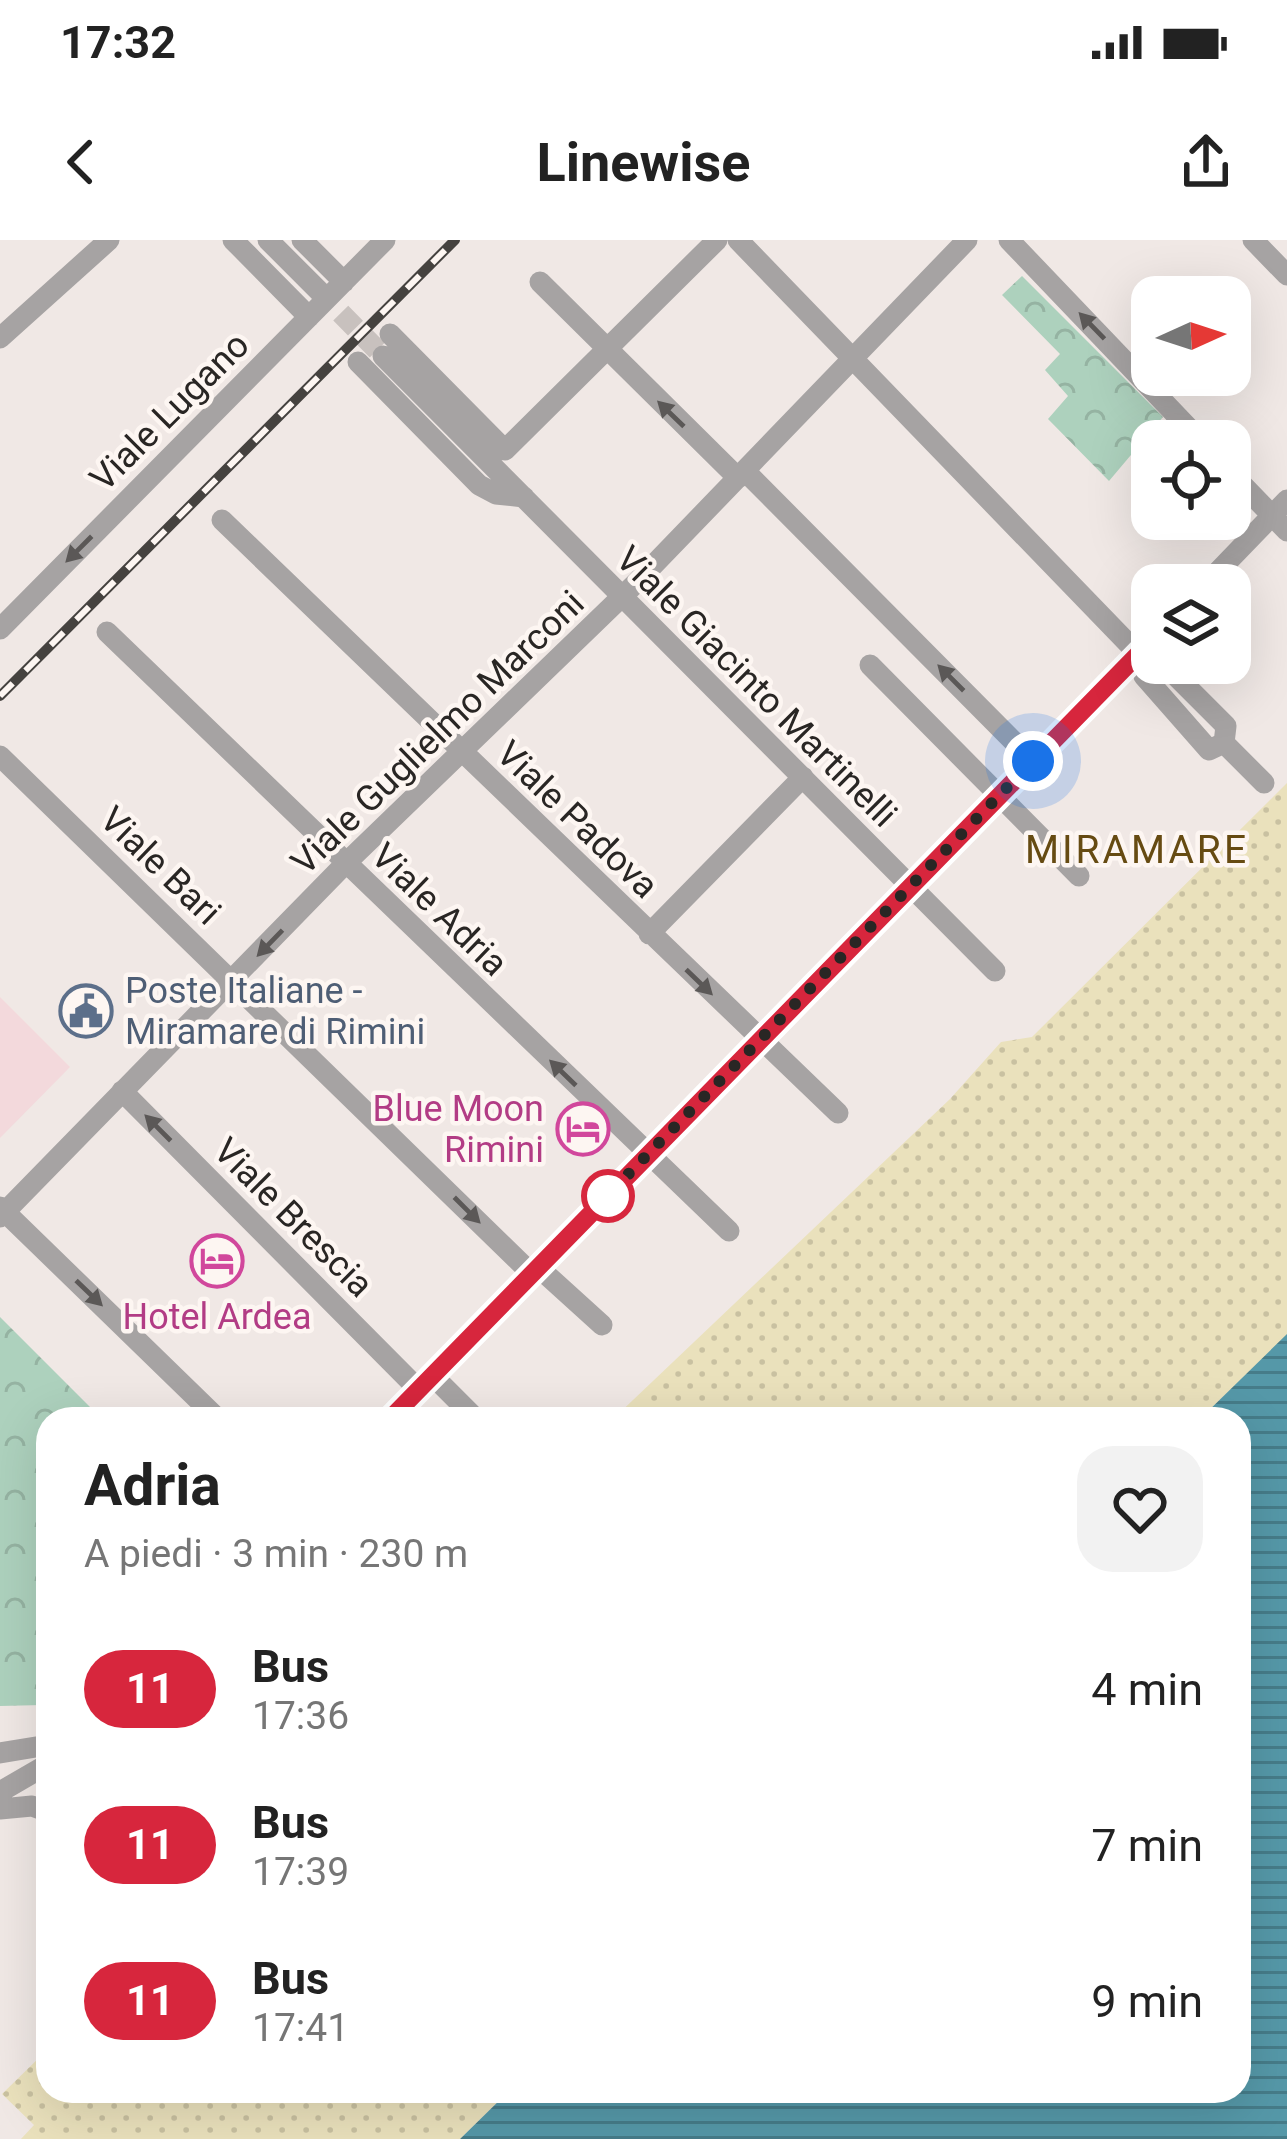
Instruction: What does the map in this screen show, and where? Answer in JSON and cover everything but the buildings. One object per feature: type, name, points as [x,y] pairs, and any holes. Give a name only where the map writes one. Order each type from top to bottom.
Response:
[{"type":"street","points":[[0,338],[109,240]]},
{"type":"street","points":[[233,240],[309,317]]},
{"type":"street","points":[[268,240],[319,291]]},
{"type":"street","points":[[302,240],[344,282]]},
{"type":"street","name":"Viale Lugano","points":[[0,629],[385,240]]},
{"type":"street","points":[[604,350],[717,240]]},
{"type":"street","points":[[738,240],[1131,641]]},
{"type":"street","name":"Viale Guglielmo Marconi","points":[[2,1212],[345,864],[464,754],[622,596],[968,240]]},
{"type":"street","points":[[1009,240],[1181,420]]},
{"type":"street","points":[[1252,240],[1287,275]]},
{"type":"street","points":[[540,282],[604,350],[742,475],[1033,761]]},
{"type":"street","name":"Viale Giacinto Martinelli","points":[[604,350],[505,450],[386,345],[524,497],[995,971]]},
{"type":"street","name":"Viale Giacinto Martinelli","points":[[358,362],[479,485],[496,494],[524,497]]},
{"type":"street","points":[[1228,564],[1282,516],[1251,490]]},
{"type":"street","name":"Viale Padova","points":[[222,520],[838,1113]]},
{"type":"street","name":"Viale Adria","points":[[107,632],[729,1231]]},
{"type":"street","points":[[870,665],[1079,876]]},
{"type":"street","points":[[401,1407],[1033,761],[1140,684]]},
{"type":"street","points":[[1169,684],[1209,750],[1224,743],[1264,783]]},
{"type":"street","name":"Viale Bari","points":[[0,757],[535,1270],[602,1325]]},
{"type":"street","points":[[649,934],[803,777]]},
{"type":"street","name":"Viale Brescia","points":[[122,1091],[425,1382],[459,1407]]},
{"type":"street","points":[[2,1212],[205,1407]]},
{"type":"street","points":[[0,1753],[36,1747]]},
{"type":"street","points":[[0,1792],[36,1771]]},
{"type":"street","points":[[0,1809],[36,1808]]},
{"type":"shaded area","points":[[0,997],[70,1067],[0,1138]]},
{"type":"sand","points":[[1287,783],[1287,1335],[1212,1407],[626,1407],[950,1099],[1001,1042],[1032,1037]]},
{"type":"sand","points":[[36,2061],[36,2103],[497,2103],[460,2139],[21,2139],[34,2125],[2,2094]]},
{"type":"green space","points":[[1022,276],[1131,385],[1131,396],[1142,396],[1163,417],[1131,420],[1131,455],[1109,481],[1048,419],[1068,396],[1045,370],[1060,354],[1002,295]]},
{"type":"green space","points":[[0,1317],[90,1407],[36,1407],[36,1705],[0,1706]]},
{"type":"water","points":[[1287,1334],[1287,2139],[460,2139],[497,2103],[1251,2103],[1251,1407],[1212,1407]]},
{"type":"tunnel","points":[[319,291],[383,356]]},
{"type":"railway","points":[[0,696],[455,240]]},
{"type":"bus line","name":"11","points":[[402,1407],[1131,661]]},
{"type":"place","name":"Poste Italiane - Miramare di Rimini","points":[[86,1011]]},
{"type":"place","name":"Blue Moon Rimini","points":[[583,1129]]},
{"type":"place","name":"Hotel Ardea","points":[[217,1261]]},
{"type":"district","name":"MIRAMARE","points":[[1137,849]]},
{"type":"route","points":[[608,1196],[603,1200],[1033,761]]}]
